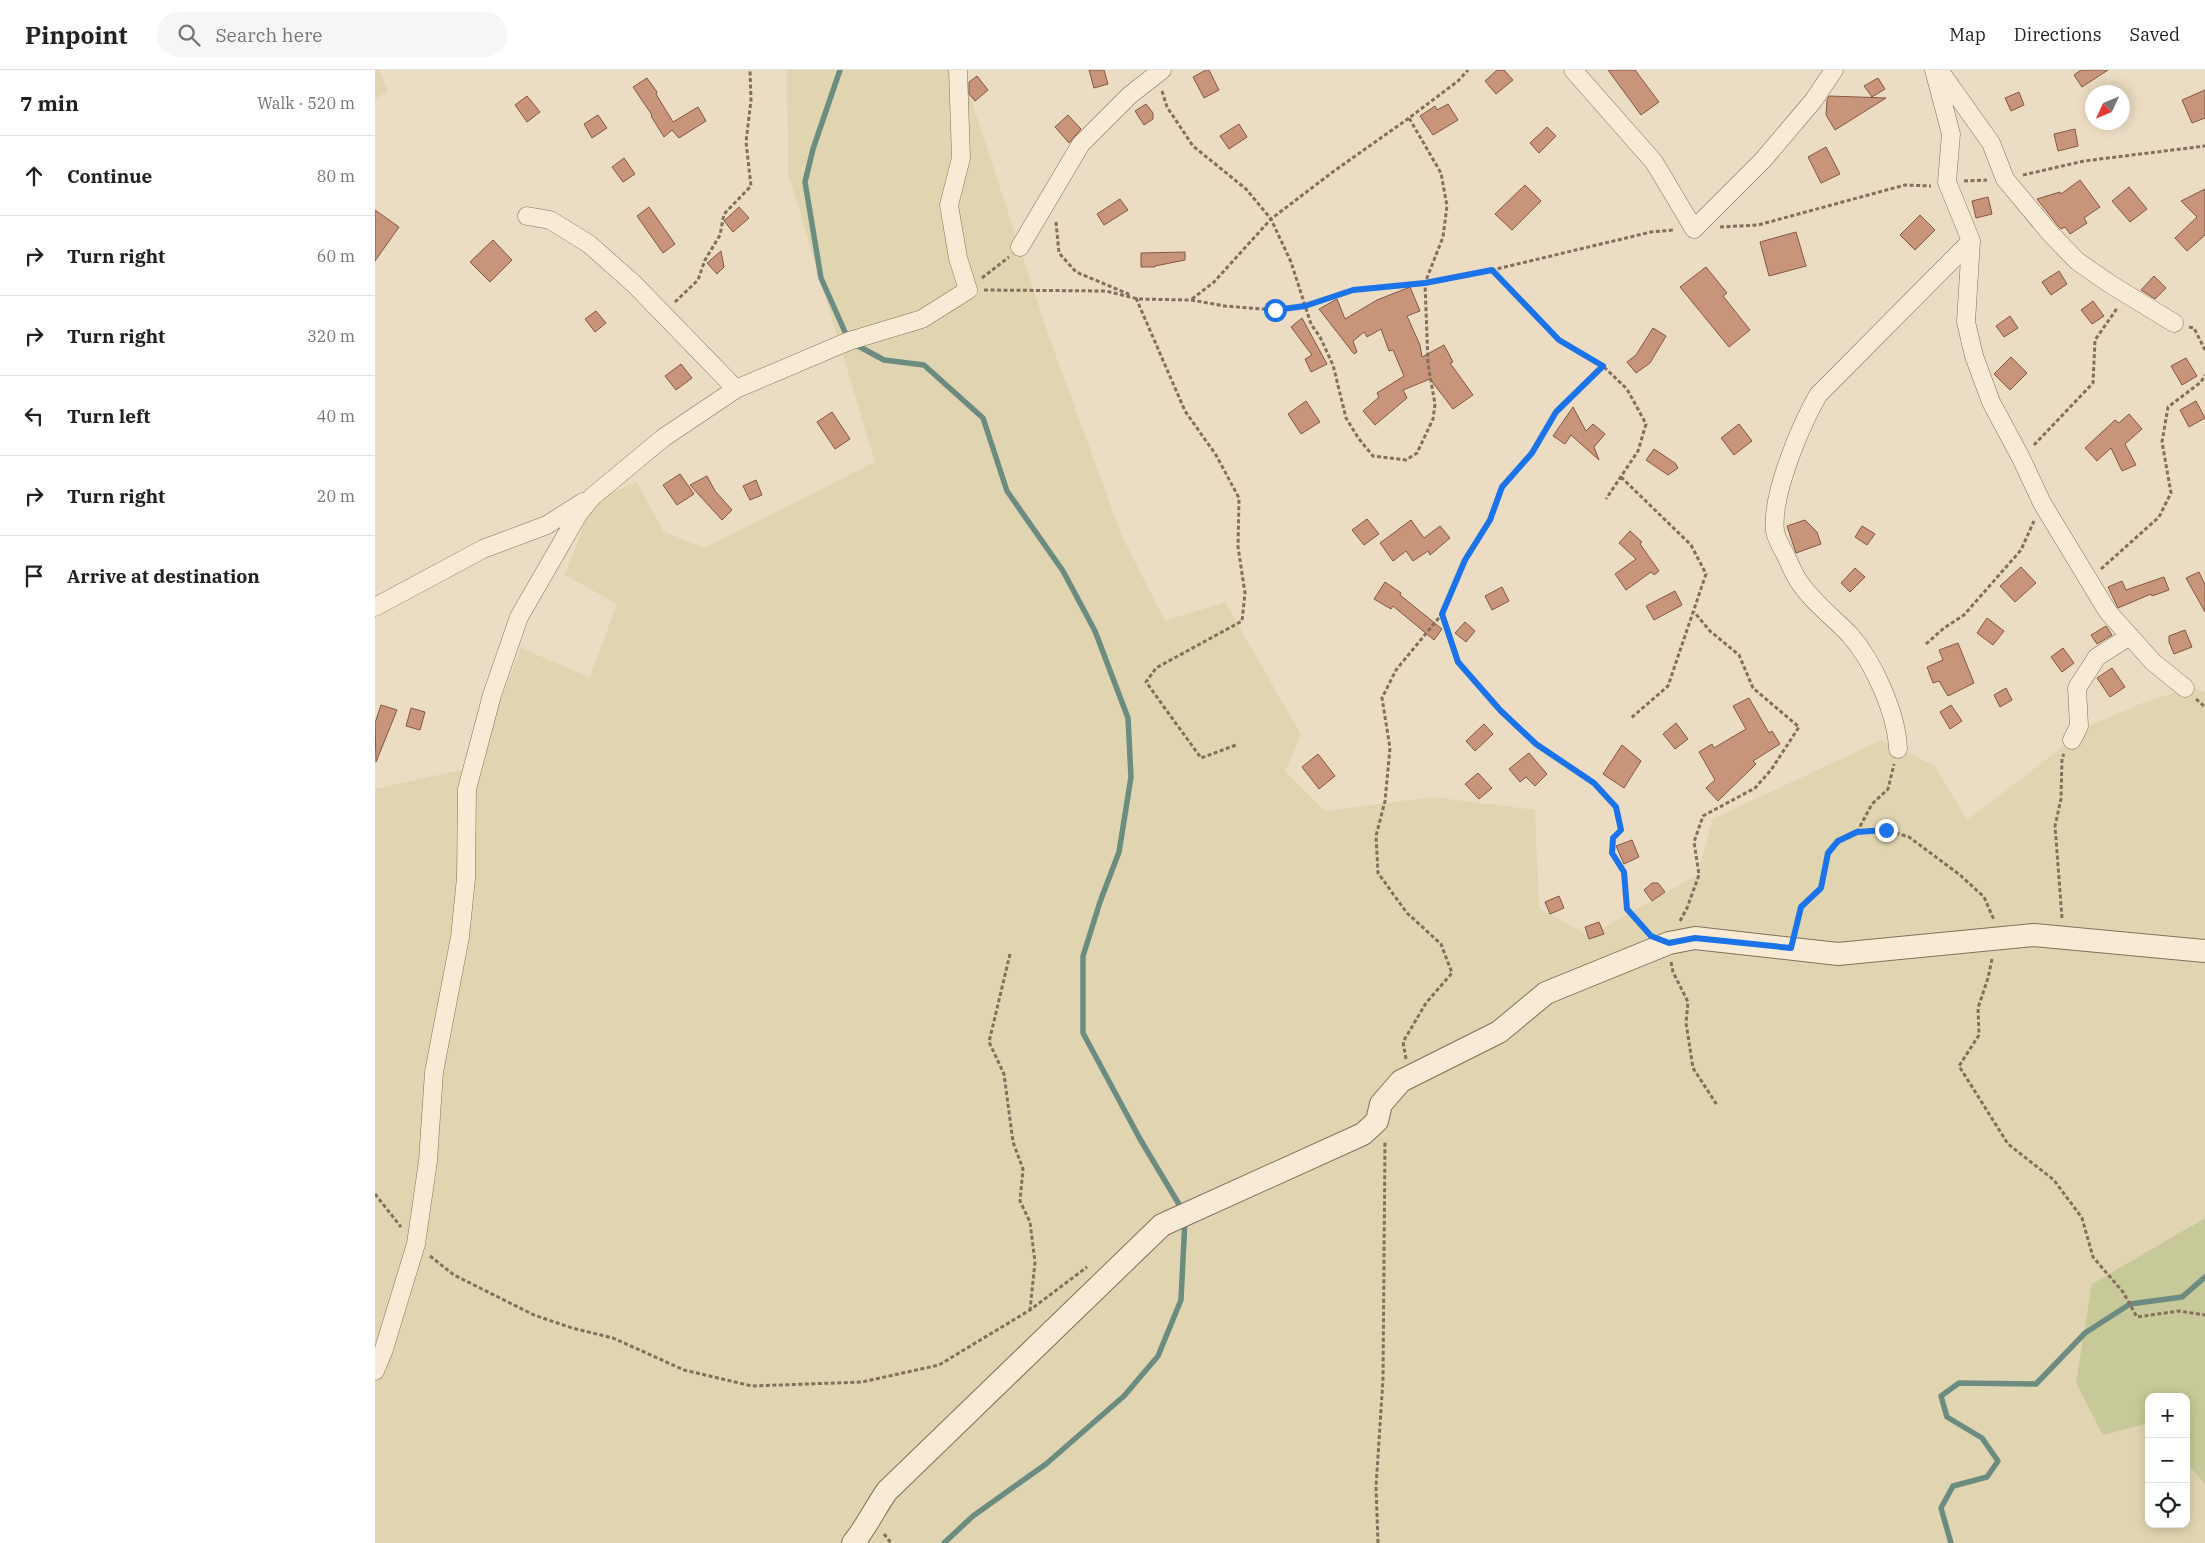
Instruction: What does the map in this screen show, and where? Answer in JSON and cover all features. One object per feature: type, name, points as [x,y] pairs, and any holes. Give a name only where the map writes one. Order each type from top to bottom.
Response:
[{"type":"street","points":[[375,608],[483,549],[547,525],[591,497],[663,438],[737,389],[849,342],[922,319],[968,290],[958,258],[949,205],[961,158],[958,70]]},
{"type":"street","points":[[1573,70],[1654,162],[1694,229],[1763,160],[1813,101],[1834,70]]},
{"type":"street","points":[[1935,70],[1951,134],[1947,182],[1971,241],[1966,322],[1974,356],[1991,402],[2021,458],[2042,503],[2108,612],[2153,662],[2185,688]]},
{"type":"street","points":[[1939,70],[1991,143],[2005,179],[2050,233],[2077,261],[2174,323]]},
{"type":"street","points":[[1020,247],[1081,144],[1130,95],[1159,72]]},
{"type":"street","points":[[527,216],[550,220],[589,244],[635,284],[737,389]]},
{"type":"street","points":[[1898,748],[1897,732],[1883,687],[1851,636],[1831,618],[1798,580],[1775,534],[1775,510],[1781,483],[1818,395],[1971,241]]},
{"type":"street","points":[[375,1371],[383,1352],[416,1244],[428,1160],[434,1072],[460,937],[467,878],[467,789],[476,750],[492,695],[519,617],[579,513],[591,497]]},
{"type":"street","points":[[2072,740],[2079,726],[2077,688],[2097,657],[2130,636]]},
{"type":"street","points":[[853,1543],[863,1532],[870,1516],[887,1491],[1162,1225],[1363,1134],[1377,1121],[1381,1104],[1401,1081],[1499,1032],[1546,993],[1669,943],[1695,938],[1838,954],[2033,935],[2205,951]]},
{"type":"path","points":[[663,313],[698,280],[705,260],[720,235],[724,214],[751,186],[746,142],[751,100],[750,70]]},
{"type":"path","points":[[1191,300],[1214,282],[1271,219],[1334,170],[1458,81],[1468,70]]},
{"type":"path","points":[[1159,72],[1167,107],[1193,146],[1246,189],[1271,219],[1291,262],[1311,324],[1331,358],[1346,418],[1359,439],[1373,456],[1405,460],[1417,453],[1433,419],[1435,404],[1428,364],[1425,283],[1443,238],[1447,206],[1441,173],[1409,118]]},
{"type":"path","points":[[968,290],[1106,291],[1138,298],[1191,300],[1225,306],[1275,310],[1305,306],[1353,290],[1425,283],[1492,270],[1651,232],[1757,225],[1905,185],[1941,186],[1947,182],[2005,179],[2084,161],[2205,146]]},
{"type":"path","points":[[1051,194],[1059,253],[1076,272],[1138,298],[1185,411],[1217,455],[1239,498],[1239,547],[1245,593],[1242,621],[1156,668],[1146,682],[1201,758],[1236,746]]},
{"type":"path","points":[[968,290],[1020,247]]},
{"type":"path","points":[[1492,270],[1559,340],[1603,366],[1627,389],[1647,424],[1638,451],[1606,499]]},
{"type":"path","points":[[2021,458],[2093,383],[2095,340],[2128,294]]},
{"type":"path","points":[[2174,323],[2194,328],[2205,350]]},
{"type":"path","points":[[1409,1077],[1403,1042],[1425,1003],[1452,973],[1441,944],[1407,913],[1377,873],[1376,836],[1385,802],[1390,748],[1382,698],[1397,670],[1442,614],[1465,560],[1490,520],[1502,487],[1532,453],[1556,412],[1603,366]]},
{"type":"path","points":[[2089,579],[2159,518],[2171,493],[2162,442],[2168,407],[2201,382],[2205,375]]},
{"type":"path","points":[[1621,477],[1691,545],[1706,574],[1668,686],[1630,719]]},
{"type":"path","points":[[1925,644],[1944,628],[1964,615],[2021,550],[2042,503]]},
{"type":"path","points":[[1694,612],[1710,632],[1739,655],[1753,688],[1799,727],[1771,770],[1755,788],[1703,816],[1694,842],[1699,875],[1687,908],[1669,943],[1673,972],[1687,1002],[1686,1023],[1693,1068],[1717,1105]]},
{"type":"path","points":[[1442,614],[1458,662],[1500,710],[1536,744],[1594,783],[1616,807],[1621,830],[1613,838],[1612,853],[1624,872],[1627,909],[1651,936],[1669,943]]},
{"type":"path","points":[[2068,939],[2061,913],[2055,826],[2061,799],[2062,758],[2072,740]]},
{"type":"path","points":[[1857,832],[1872,804],[1888,789],[1898,748]]},
{"type":"path","points":[[1791,948],[1801,907],[1821,888],[1828,853],[1838,841],[1857,832],[1886,830],[1909,837],[1960,875],[1984,897],[1994,918],[1996,938],[1988,978],[1978,1008],[1979,1035],[1959,1066],[2008,1144],[2054,1180],[2082,1218],[2093,1257],[2123,1292],[2137,1318],[2179,1311],[2205,1315]]},
{"type":"path","points":[[1010,954],[989,1042],[1004,1074],[1013,1142],[1023,1170],[1021,1201],[1030,1222],[1035,1262],[1030,1310]]},
{"type":"path","points":[[1378,1543],[1376,1487],[1383,1379],[1385,1129],[1379,1114]]},
{"type":"path","points":[[375,1194],[416,1244],[455,1275],[534,1315],[613,1338],[684,1370],[752,1386],[862,1382],[939,1365],[1030,1310],[1091,1265]]},
{"type":"shaded area","points":[[375,70],[379,70],[388,91],[375,99]]},
{"type":"shaded area","points":[[787,70],[964,70],[965,81],[1048,334],[1121,534],[1165,621],[1225,602],[1301,735],[1285,771],[1325,811],[1432,797],[1535,810],[1539,908],[1589,936],[1697,875],[1713,819],[1881,740],[1935,766],[1967,820],[2090,726],[2142,703],[2192,687],[2205,693],[2205,1218],[2192,1225],[2103,1434],[2145,1424],[2145,1528],[2190,1528],[2190,1467],[2205,1484],[2205,1543],[375,1543],[375,789],[474,767],[521,648],[590,677],[617,604],[565,575],[593,501],[637,482],[663,531],[704,548],[875,462],[788,173]]},
{"type":"green space","points":[[2205,1218],[2205,1484],[2190,1467],[2190,1393],[2145,1393],[2145,1424],[2103,1435],[2076,1383],[2092,1284]]},
{"type":"building","points":[[1089,70],[1104,70],[1108,84],[1094,88]]},
{"type":"building","points":[[1209,70],[1219,90],[1204,98],[1193,77]]},
{"type":"building","points":[[1497,70],[1504,70],[1513,80],[1496,94],[1485,81]]},
{"type":"building","points":[[1608,70],[1635,70],[1659,102],[1641,115]]},
{"type":"building","points":[[2081,70],[2108,70],[2082,87],[2074,75]]},
{"type":"building","points":[[977,76],[988,90],[975,101],[969,94],[969,82]]},
{"type":"building","points":[[647,78],[673,122],[698,107],[706,121],[679,138],[672,130],[664,137],[633,87]]},
{"type":"building","points":[[1878,78],[1885,89],[1872,97],[1864,86]]},
{"type":"building","points":[[2205,90],[2205,118],[2192,123],[2182,100]]},
{"type":"building","points":[[2019,92],[2024,105],[2011,111],[2005,98]]},
{"type":"building","points":[[527,96],[540,112],[527,122],[515,105]]},
{"type":"building","points":[[1829,96],[1886,98],[1835,130],[1826,115]]},
{"type":"building","points":[[1146,104],[1153,113],[1153,119],[1144,125],[1135,111]]},
{"type":"building","points":[[1448,104],[1458,120],[1433,135],[1420,116],[1435,106],[1437,110]]},
{"type":"building","points":[[598,115],[607,128],[592,138],[584,124]]},
{"type":"building","points":[[1068,115],[1081,129],[1069,143],[1055,127]]},
{"type":"building","points":[[1239,124],[1247,137],[1229,149],[1220,136]]},
{"type":"building","points":[[1547,127],[1556,136],[1539,153],[1530,143]]},
{"type":"building","points":[[2075,129],[2078,146],[2058,151],[2054,134]]},
{"type":"building","points":[[1826,147],[1840,174],[1821,183],[1808,157]]},
{"type":"building","points":[[624,158],[635,174],[623,182],[612,167]]},
{"type":"building","points":[[2080,180],[2100,207],[2084,218],[2087,223],[2070,234],[2065,227],[2061,229],[2058,226],[2037,199],[2060,192],[2061,194]]},
{"type":"building","points":[[1525,185],[1541,201],[1512,230],[1495,214]]},
{"type":"building","points":[[2129,187],[2147,209],[2130,222],[2112,201]]},
{"type":"building","points":[[2205,189],[2205,235],[2187,251],[2175,238],[2197,217],[2181,201]]},
{"type":"building","points":[[1988,197],[1992,214],[1976,218],[1972,201]]},
{"type":"building","points":[[1120,199],[1128,210],[1104,225],[1097,214]]},
{"type":"building","points":[[649,207],[675,244],[663,253],[637,216]]},
{"type":"building","points":[[739,207],[749,218],[733,232],[724,221]]},
{"type":"building","points":[[375,210],[399,227],[375,261]]},
{"type":"building","points":[[1920,215],[1935,230],[1915,250],[1900,235]]},
{"type":"building","points":[[1796,232],[1806,266],[1769,276],[1760,242]]},
{"type":"building","points":[[493,240],[512,260],[490,282],[470,262]]},
{"type":"building","points":[[721,251],[724,267],[717,274],[707,263]]},
{"type":"building","points":[[1185,252],[1185,260],[1155,267],[1141,267],[1141,253]]},
{"type":"building","points":[[1706,267],[1727,293],[1723,296],[1750,330],[1729,347],[1680,287]]},
{"type":"building","points":[[2059,271],[2067,284],[2051,295],[2042,282]]},
{"type":"building","points":[[2154,276],[2166,288],[2155,299],[2141,290]]},
{"type":"building","points":[[1410,287],[1420,311],[1407,316],[1420,345],[1422,357],[1444,345],[1453,362],[1450,363],[1473,395],[1453,409],[1430,379],[1403,390],[1407,398],[1375,425],[1363,411],[1379,397],[1377,393],[1404,376],[1393,350],[1389,351],[1381,329],[1367,337],[1364,332],[1353,341],[1357,352],[1354,354],[1319,309],[1337,299],[1345,319],[1377,300]]},
{"type":"building","points":[[2093,301],[2104,316],[2092,324],[2081,310]]},
{"type":"building","points":[[596,311],[606,323],[595,332],[585,319]]},
{"type":"building","points":[[2010,316],[2018,328],[2004,337],[1996,326]]},
{"type":"building","points":[[1302,318],[1327,364],[1311,372],[1305,359],[1312,355],[1291,327]]},
{"type":"building","points":[[1653,328],[1666,336],[1650,363],[1636,373],[1627,362],[1636,355]]},
{"type":"building","points":[[2011,357],[2027,373],[2010,390],[1994,374]]},
{"type":"building","points":[[2186,358],[2197,376],[2182,385],[2171,366]]},
{"type":"building","points":[[681,364],[692,378],[676,390],[665,376]]},
{"type":"building","points":[[1306,401],[1320,422],[1301,434],[1288,414]]},
{"type":"building","points":[[2196,401],[2205,418],[2189,427],[2180,410]]},
{"type":"building","points":[[1573,407],[1586,431],[1593,424],[1605,434],[1594,447],[1599,460],[1571,435],[1565,444],[1553,436]]},
{"type":"building","points":[[832,412],[850,439],[835,449],[817,422]]},
{"type":"building","points":[[2129,414],[2142,429],[2125,444],[2136,465],[2122,471],[2111,448],[2097,461],[2085,448],[2115,420],[2119,423]]},
{"type":"building","points":[[1739,424],[1752,441],[1734,455],[1721,438]]},
{"type":"building","points":[[1654,449],[1675,463],[1678,468],[1668,475],[1646,460]]},
{"type":"building","points":[[680,474],[694,494],[677,505],[663,485]]},
{"type":"building","points":[[707,476],[715,491],[732,510],[722,520],[690,485]]},
{"type":"building","points":[[756,480],[762,495],[750,500],[743,486]]},
{"type":"building","points":[[1367,519],[1379,534],[1364,545],[1352,530]]},
{"type":"building","points":[[1411,520],[1424,538],[1440,526],[1450,538],[1430,555],[1428,551],[1413,561],[1406,551],[1393,561],[1380,543]]},
{"type":"building","points":[[1805,520],[1817,532],[1821,544],[1796,553],[1787,526]]},
{"type":"building","points":[[1862,526],[1875,534],[1867,545],[1855,537]]},
{"type":"building","points":[[1630,531],[1642,542],[1640,544],[1659,571],[1654,575],[1651,572],[1626,590],[1615,574],[1636,559],[1619,543]]},
{"type":"building","points":[[2021,567],[2036,583],[2015,602],[2000,586]]},
{"type":"building","points":[[1855,568],[1865,577],[1850,592],[1841,583]]},
{"type":"building","points":[[2199,572],[2205,585],[2205,612],[2186,578]]},
{"type":"building","points":[[2164,577],[2169,590],[2152,596],[2151,594],[2118,608],[2108,587],[2122,581],[2126,590]]},
{"type":"building","points":[[1385,582],[1401,593],[1400,595],[1442,629],[1434,640],[1393,606],[1391,609],[1374,599]]},
{"type":"building","points":[[1502,587],[1509,601],[1492,610],[1485,596]]},
{"type":"building","points":[[1675,591],[1682,605],[1654,620],[1646,606]]},
{"type":"building","points":[[1987,618],[2004,631],[1993,645],[1977,633]]},
{"type":"building","points":[[1465,622],[1475,631],[1466,642],[1455,633]]},
{"type":"building","points":[[2106,626],[2112,635],[2097,644],[2091,635]]},
{"type":"building","points":[[2185,630],[2192,647],[2174,654],[2169,642],[2169,636]]},
{"type":"building","points":[[1958,643],[1974,683],[1948,696],[1939,681],[1933,683],[1927,667],[1943,660],[1939,650]]},
{"type":"building","points":[[2063,648],[2074,663],[2062,672],[2051,657]]},
{"type":"building","points":[[2112,668],[2125,687],[2110,697],[2097,678]]},
{"type":"building","points":[[2006,688],[2012,700],[2000,707],[1994,695]]},
{"type":"building","points":[[1749,698],[1769,733],[1772,731],[1780,744],[1753,761],[1756,764],[1718,801],[1706,788],[1715,780],[1699,752],[1712,744],[1714,748],[1746,729],[1733,706]]},
{"type":"building","points":[[381,705],[397,710],[376,762],[375,723]]},
{"type":"building","points":[[1951,705],[1962,721],[1950,729],[1940,712]]},
{"type":"building","points":[[411,708],[425,712],[420,730],[406,726]]},
{"type":"building","points":[[1676,723],[1688,739],[1675,749],[1663,734]]},
{"type":"building","points":[[1484,724],[1493,734],[1475,751],[1466,741]]},
{"type":"building","points":[[1622,745],[1641,761],[1624,788],[1603,774]]},
{"type":"building","points":[[1529,753],[1547,774],[1535,786],[1526,777],[1520,782],[1509,769]]},
{"type":"building","points":[[1318,754],[1335,776],[1319,789],[1302,767]]},
{"type":"building","points":[[1478,773],[1492,788],[1479,799],[1465,784]]},
{"type":"building","points":[[1632,840],[1639,857],[1624,864],[1616,846]]},
{"type":"building","points":[[1652,883],[1658,883],[1665,892],[1652,901],[1644,890]]},
{"type":"building","points":[[1559,896],[1564,908],[1550,914],[1545,902]]},
{"type":"building","points":[[1599,922],[1604,934],[1589,939],[1585,927]]},
{"type":"waterway","points":[[840,70],[813,149],[805,182],[821,278],[849,341],[884,360],[924,365],[983,418],[1007,491],[1063,571],[1095,631],[1128,718],[1131,777],[1119,852],[1100,902],[1083,956],[1083,1033],[1140,1139],[1183,1211]]},
{"type":"waterway","points":[[944,1543],[973,1516],[1046,1464],[1124,1396],[1158,1356],[1181,1300],[1185,1219]]},
{"type":"waterway","points":[[1951,1543],[1941,1508],[1953,1486],[1987,1477],[1998,1461],[1982,1438],[1947,1417],[1941,1396],[1959,1383],[2036,1384],[2085,1333],[2130,1304],[2182,1297],[2205,1277]]},
{"type":"route","points":[[1275,310],[1305,306],[1353,290],[1399,284],[1425,283],[1492,270],[1559,340],[1603,366],[1556,412],[1532,453],[1502,487],[1490,520],[1465,560],[1442,614],[1458,662],[1500,710],[1536,744],[1594,783],[1616,807],[1621,830],[1613,838],[1612,853],[1624,872],[1627,909],[1651,936],[1669,943],[1695,938],[1791,948],[1801,907],[1821,888],[1828,853],[1838,841],[1857,832],[1886,830]]}]
